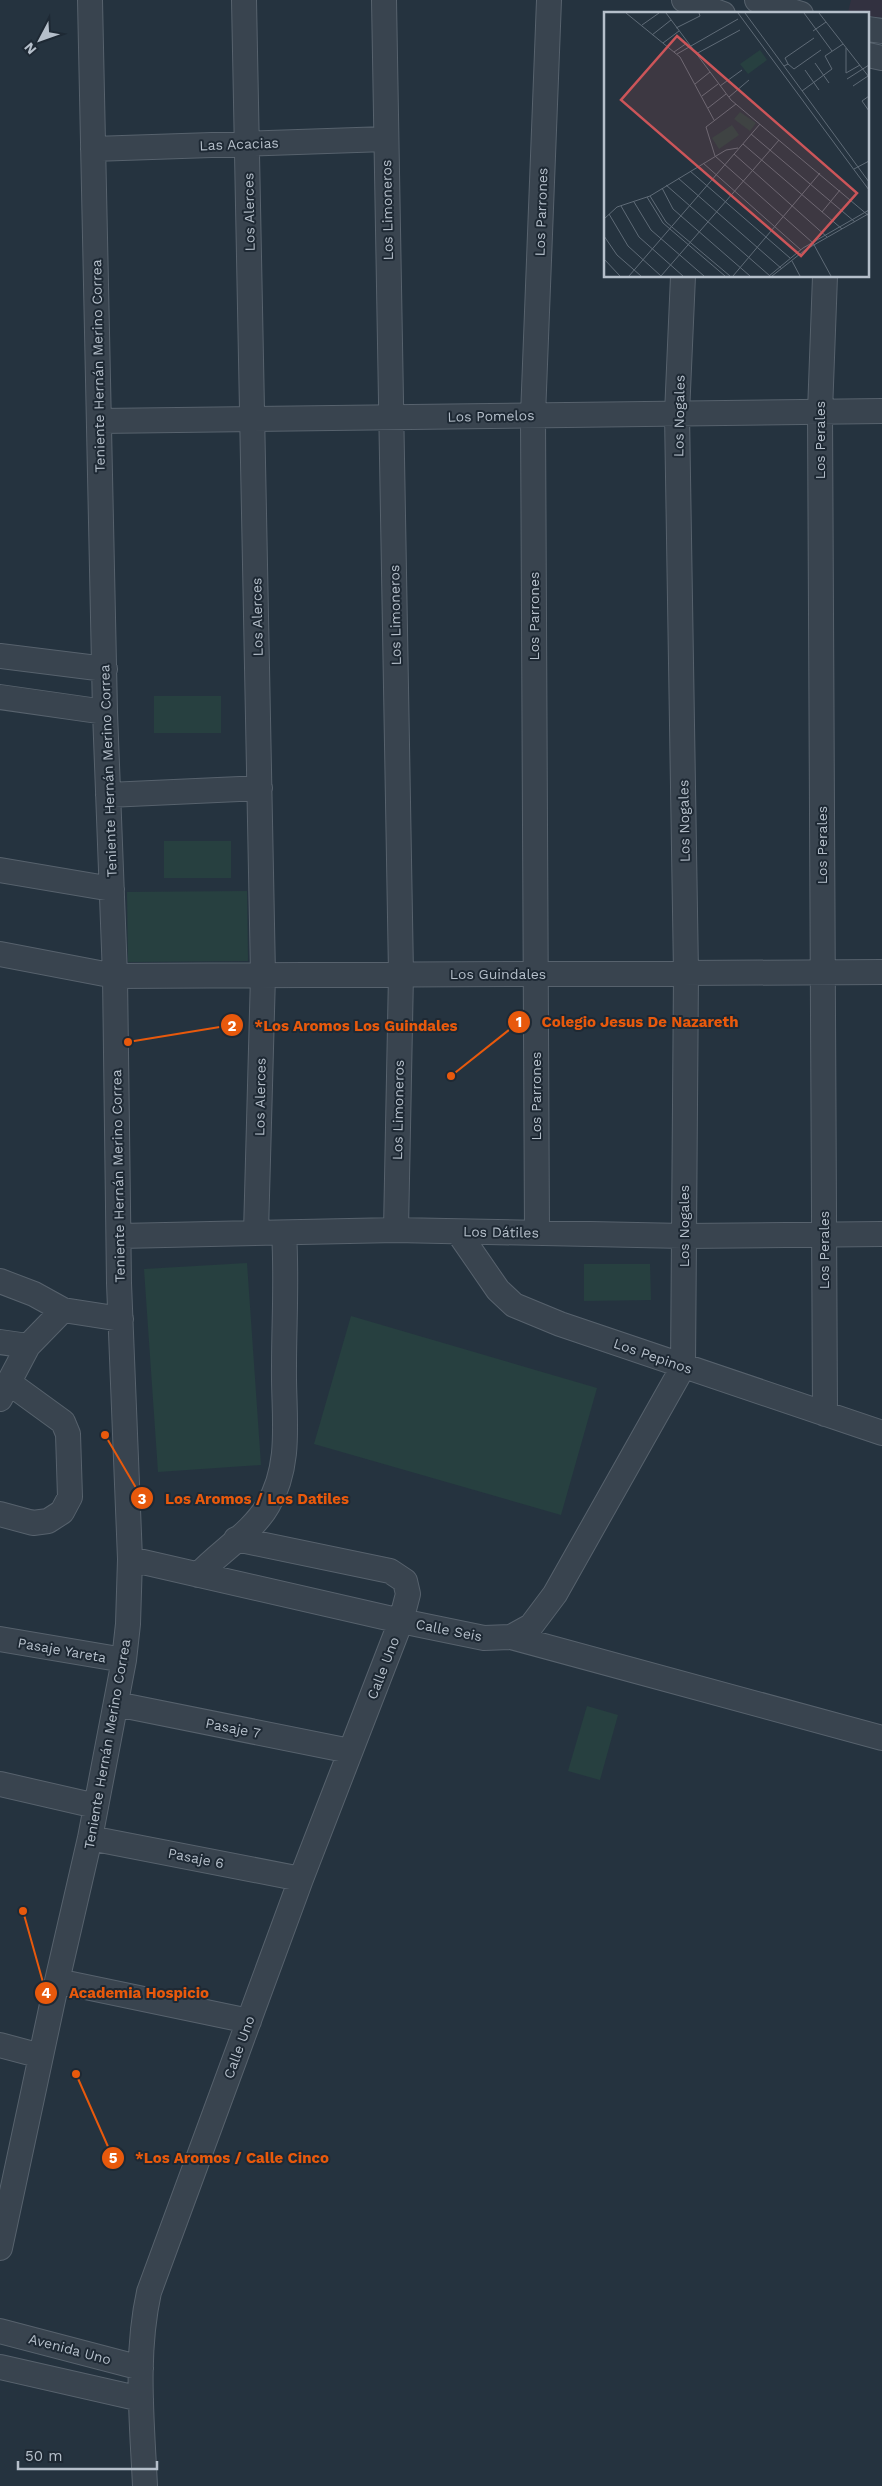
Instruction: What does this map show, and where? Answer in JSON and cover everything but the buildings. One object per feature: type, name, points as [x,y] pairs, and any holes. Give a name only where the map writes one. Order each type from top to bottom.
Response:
[{"type":"street","name":"Teniente Hernán Merino Correa","points":[[0,2248],[4,2212],[90,1838],[124,1660],[128,1624],[130,1559],[121,1319],[115,976],[105,712],[90,0]]},
{"type":"street","name":"Los Alerces","points":[[244,0],[263,975],[256,1234]]},
{"type":"street","name":"Los Limoneros","points":[[384,0],[401,974],[396,1230]]},
{"type":"street","name":"Los Parrones","points":[[537,1233],[533,416],[550,0]]},
{"type":"street","points":[[757,0],[795,12]]},
{"type":"street","points":[[692,4],[717,12]]},
{"type":"street","name":"Las Acacias","points":[[93,149],[386,139]]},
{"type":"street","name":"Los Nogales","points":[[683,278],[677,414],[686,973],[683,1367]]},
{"type":"street","name":"Los Perales","points":[[825,278],[820,412],[825,1414]]},
{"type":"street","name":"Los Pomelos","points":[[99,421],[882,411]]},
{"type":"street","points":[[0,656],[105,669]]},
{"type":"street","points":[[0,697],[105,712]]},
{"type":"street","points":[[108,795],[260,788]]},
{"type":"street","points":[[0,870],[112,889]]},
{"type":"street","name":"Los Guindales","points":[[0,954],[115,976],[882,972]]},
{"type":"street","name":"Los Dátiles","points":[[120,1236],[396,1230],[684,1236],[882,1234]]},
{"type":"street","name":"Los Pepinos","points":[[458,1232],[498,1290],[514,1305],[560,1324],[683,1367],[882,1433]]},
{"type":"street","points":[[198,1575],[216,1556],[250,1528],[268,1505],[281,1476],[284,1459],[286,1272],[284,1233]]},
{"type":"street","points":[[0,1281],[34,1294],[63,1310],[121,1319]]},
{"type":"street","points":[[0,1514],[33,1523],[48,1521],[62,1512],[70,1497],[68,1434],[63,1422],[4,1390],[28,1346],[63,1310]]},
{"type":"street","points":[[0,1342],[28,1346]]},
{"type":"street","name":"Calle Seis","points":[[130,1559],[484,1638],[511,1637],[531,1626],[555,1594],[683,1367]]},
{"type":"street","name":"Calle Uno","points":[[145,2486],[141,2368],[143,2321],[149,2292],[301,1879],[401,1621],[408,1594],[405,1580],[390,1571],[236,1539]]},
{"type":"street","points":[[511,1637],[882,1738]]},
{"type":"street","name":"Pasaje Yareta","points":[[0,1639],[124,1660]]},
{"type":"street","name":"Pasaje 7","points":[[116,1704],[350,1751]]},
{"type":"street","points":[[0,1784],[96,1806]]},
{"type":"street","name":"Pasaje 6","points":[[90,1838],[301,1879]]},
{"type":"street","points":[[57,1980],[249,2021]]},
{"type":"street","points":[[0,2045],[41,2056]]},
{"type":"street","name":"Avenida Uno","points":[[0,2331],[141,2368]]},
{"type":"street","points":[[0,2367],[141,2399]]},
{"type":"shaded area","points":[[851,0],[882,0],[882,18],[870,16],[870,12],[848,12]]},
{"type":"green space","points":[[154,696],[221,696],[221,733],[154,733]]},
{"type":"green space","points":[[164,841],[231,841],[231,878],[164,878]]},
{"type":"green space","points":[[247,891],[248,961],[128,962],[127,892]]},
{"type":"green space","points":[[247,1263],[261,1465],[158,1472],[144,1269]]},
{"type":"green space","points":[[584,1264],[650,1264],[651,1300],[584,1301]]},
{"type":"green space","points":[[351,1316],[597,1388],[561,1515],[314,1444]]},
{"type":"green space","points":[[587,1706],[618,1715],[600,1780],[568,1771]]},
{"type":"place","name":"*Los Aromos Los Guindales","points":[[128,1042]]},
{"type":"place","name":"Colegio Jesus De Nazareth","points":[[451,1076]]},
{"type":"place","name":"Los Aromos / Los Datiles","points":[[105,1435]]},
{"type":"place","name":"Academia Hospicio","points":[[23,1911]]},
{"type":"place","name":"*Los Aromos / Calle Cinco","points":[[76,2074]]}]
